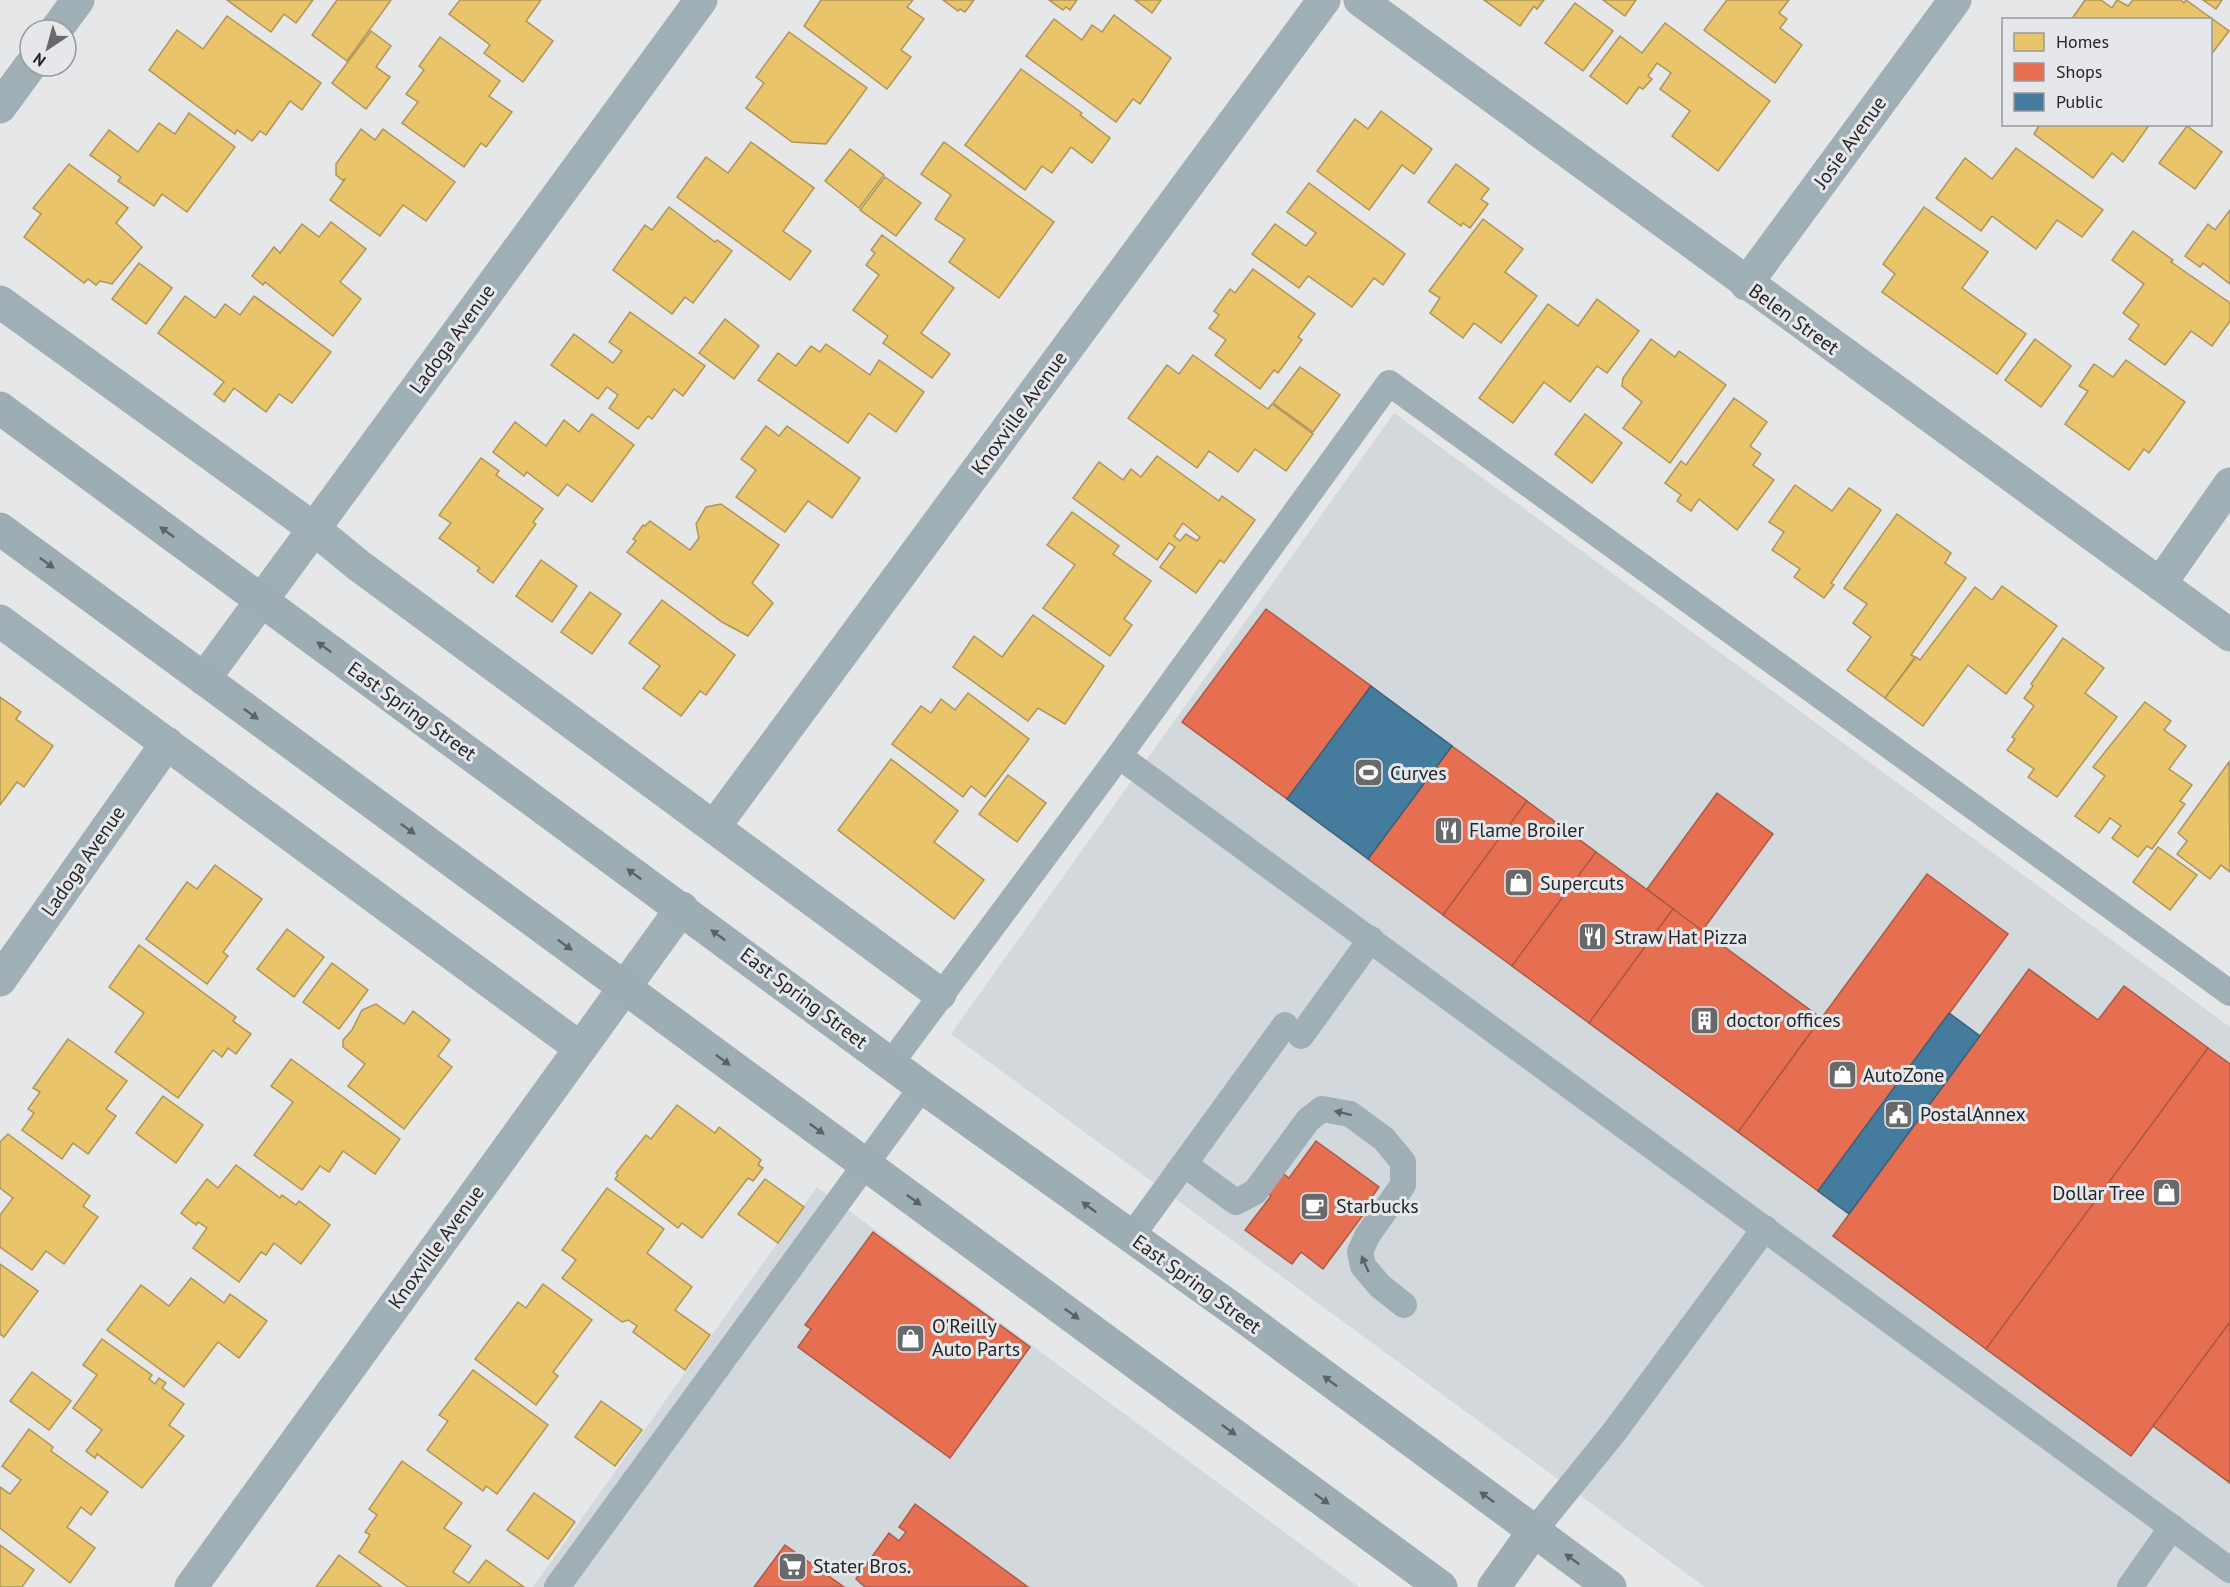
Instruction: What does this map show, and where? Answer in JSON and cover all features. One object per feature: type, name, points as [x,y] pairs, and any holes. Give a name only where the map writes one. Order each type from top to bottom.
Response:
[{"type":"main road","name":"East Spring Street","points":[[0,408],[682,908],[922,1087],[1610,1587]]},
{"type":"main road","points":[[0,529],[1442,1587]]},
{"type":"main road","points":[[1494,1587],[1534,1531]]},
{"type":"street","points":[[65,18],[78,0]]},
{"type":"street","name":"Ladoga Avenue","points":[[204,679],[701,0]]},
{"type":"street","name":"Knoxville Avenue","points":[[714,827],[1324,0]]},
{"type":"street","name":"Belen Street","points":[[1360,0],[1746,284],[2230,635]]},
{"type":"street","name":"Josie Avenue","points":[[1746,284],[1955,0]]},
{"type":"street","points":[[0,106],[21,78]]},
{"type":"street","points":[[0,302],[313,528],[358,565],[940,994]]},
{"type":"street","points":[[2160,584],[2230,484]]},
{"type":"street","points":[[0,621],[580,1048]]},
{"type":"street","name":"Ladoga Avenue","points":[[0,980],[167,743]]},
{"type":"street","name":"Knoxville Avenue","points":[[191,1587],[682,908]]},
{"type":"lane","points":[[891,1063],[940,994],[1119,756],[1389,383],[2230,993]]},
{"type":"lane","points":[[1119,756],[1765,1227],[2230,1570]]},
{"type":"lane","points":[[1131,1237],[1184,1164],[1371,939]]},
{"type":"lane","points":[[557,1587],[922,1087]]},
{"type":"lane","points":[[1184,1164],[1236,1202],[1255,1192],[1308,1120],[1322,1109],[1350,1113],[1384,1138],[1403,1162],[1403,1185],[1367,1236],[1360,1252],[1363,1266],[1380,1286],[1404,1305]]},
{"type":"lane","points":[[1534,1531],[1615,1431],[1765,1227]]},
{"type":"lane","points":[[2130,1587],[2172,1527]]},
{"type":"shaded area","points":[[1394,413],[2230,1027],[2230,1587],[1705,1587],[951,1034]]},
{"type":"shaded area","points":[[817,1187],[1359,1587],[533,1587]]},
{"type":"building: Homes","points":[[227,0],[313,0],[296,23],[284,14],[271,32]]},
{"type":"building: Homes","points":[[337,0],[391,0],[347,61],[312,35]]},
{"type":"building: Homes","points":[[460,0],[541,0],[526,21],[553,41],[523,82],[484,53],[490,45],[449,14]]},
{"type":"building: Homes","points":[[821,0],[913,0],[907,7],[924,19],[901,50],[911,57],[887,89],[804,26]]},
{"type":"building: Homes","points":[[943,0],[974,0],[965,12],[960,9],[958,11]]},
{"type":"building: Homes","points":[[1049,0],[1077,0],[1070,10],[1066,7],[1063,10]]},
{"type":"building: Homes","points":[[1135,0],[1161,0],[1152,13]]},
{"type":"building: Homes","points":[[1484,0],[1544,0],[1537,9],[1534,6],[1520,26]]},
{"type":"building: Homes","points":[[1603,0],[1636,0],[1625,16]]},
{"type":"building: Homes","points":[[1727,0],[1789,0],[1779,13],[1787,19],[1780,28],[1802,45],[1775,83],[1704,30]]},
{"type":"building: Homes","points":[[2085,0],[2101,0],[2112,8],[2117,0],[2128,6],[2133,0],[2181,0],[2184,3],[2186,0],[2211,18],[2072,18]]},
{"type":"building: Homes","points":[[2203,0],[2222,0],[2216,9]]},
{"type":"building: Homes","points":[[1575,3],[1613,31],[1583,71],[1545,43]]},
{"type":"building: Homes","points":[[1114,15],[1171,58],[1140,104],[1133,99],[1116,122],[1026,56],[1054,19],[1082,40],[1092,25],[1102,32]]},
{"type":"building: Homes","points":[[227,16],[321,83],[302,110],[290,101],[266,135],[260,131],[252,141],[237,130],[235,134],[149,70],[177,30],[203,49]]},
{"type":"building: Homes","points":[[2212,19],[2229,31],[2212,53]]},
{"type":"building: Homes","points":[[1665,23],[1770,101],[1718,171],[1672,136],[1690,111],[1660,89],[1671,73],[1657,63],[1648,76],[1652,79],[1643,89],[1639,87],[1627,104],[1590,76],[1620,36],[1642,53]]},
{"type":"building: Homes","points":[[371,31],[391,46],[376,67],[390,77],[366,109],[332,83]]},
{"type":"building: Homes","points":[[789,32],[867,88],[826,144],[792,142],[746,108],[764,83],[756,77]]},
{"type":"building: Homes","points":[[440,37],[500,81],[489,96],[512,112],[486,147],[481,143],[464,167],[402,123],[418,102],[406,94],[424,70],[419,66]]},
{"type":"building: Homes","points":[[1021,69],[1082,113],[1080,115],[1110,138],[1092,163],[1071,147],[1052,173],[1042,166],[1025,190],[965,145]]},
{"type":"building: Homes","points":[[1381,111],[1432,149],[1414,174],[1402,165],[1369,210],[1317,171],[1355,119],[1368,129]]},
{"type":"building: Homes","points":[[189,113],[235,147],[187,212],[162,194],[154,206],[118,181],[121,177],[90,155],[109,130],[138,152],[159,123],[175,134]]},
{"type":"building: Homes","points":[[2039,126],[2149,126],[2123,162],[2112,153],[2093,178],[2034,134]]},
{"type":"building: Homes","points":[[2187,126],[2222,152],[2195,189],[2159,163]]},
{"type":"building: Homes","points":[[361,129],[375,140],[383,129],[455,182],[426,221],[403,205],[380,236],[330,200],[345,179],[342,180],[336,175],[336,164]]},
{"type":"building: Homes","points":[[751,142],[814,188],[783,231],[811,251],[790,280],[677,197],[706,157],[728,173]]},
{"type":"building: Homes","points":[[944,142],[1054,222],[999,298],[949,262],[965,239],[935,219],[951,195],[921,174]]},
{"type":"building: Homes","points":[[2016,148],[2103,210],[2082,237],[2057,220],[2036,249],[1992,216],[1981,231],[1936,198],[1965,158],[1992,179]]},
{"type":"building: Homes","points":[[850,149],[884,175],[859,208],[825,181]]},
{"type":"building: Homes","points":[[69,164],[128,208],[116,223],[142,247],[112,284],[100,281],[96,285],[88,279],[84,283],[24,237],[41,214],[33,208]]},
{"type":"building: Homes","points":[[1456,164],[1489,189],[1481,199],[1488,204],[1470,228],[1463,223],[1461,226],[1428,202]]},
{"type":"building: Homes","points":[[885,177],[921,203],[896,236],[860,210]]},
{"type":"building: Homes","points":[[1309,183],[1405,254],[1383,285],[1374,278],[1352,307],[1308,276],[1299,288],[1252,254],[1275,224],[1306,246],[1316,233],[1287,212]]},
{"type":"building: Homes","points":[[669,207],[715,242],[717,240],[732,251],[693,303],[685,297],[672,314],[613,270],[645,225],[652,230]]},
{"type":"building: Homes","points":[[1924,207],[1988,252],[1962,288],[2026,334],[1997,374],[1882,292],[1895,274],[1883,264]]},
{"type":"building: Homes","points":[[2230,210],[2230,284],[2203,263],[2200,267],[2185,256],[2208,224],[2215,230]]},
{"type":"building: Homes","points":[[1483,219],[1523,249],[1505,272],[1537,296],[1501,343],[1474,323],[1463,338],[1430,313],[1440,298],[1429,291]]},
{"type":"building: Homes","points":[[331,222],[366,249],[340,282],[361,299],[333,336],[265,282],[263,285],[252,276],[274,247],[280,253],[302,224],[319,237]]},
{"type":"building: Homes","points":[[2133,231],[2173,260],[2171,262],[2230,303],[2230,321],[2212,346],[2191,331],[2165,365],[2129,339],[2139,325],[2123,313],[2144,284],[2112,260]]},
{"type":"building: Homes","points":[[882,235],[954,288],[921,333],[950,354],[932,378],[883,343],[888,336],[853,310],[879,275],[866,265],[875,253],[871,250]]},
{"type":"building: Homes","points":[[139,263],[172,288],[146,324],[112,299]]},
{"type":"building: Homes","points":[[1253,269],[1315,314],[1298,337],[1302,340],[1278,373],[1274,370],[1260,389],[1215,355],[1226,340],[1209,328],[1219,315],[1214,311],[1230,289],[1235,293]]},
{"type":"building: Homes","points":[[185,296],[215,318],[225,304],[240,315],[254,296],[331,352],[292,403],[279,394],[266,412],[234,388],[224,402],[214,394],[224,382],[158,333]]},
{"type":"building: Homes","points":[[1597,299],[1639,331],[1607,373],[1597,366],[1570,402],[1544,382],[1513,423],[1479,398],[1548,304],[1578,326]]},
{"type":"building: Homes","points":[[630,312],[705,366],[683,396],[674,389],[652,419],[648,416],[638,429],[609,408],[618,395],[607,387],[598,399],[551,365],[574,334],[613,363],[622,351],[609,342]]},
{"type":"building: Homes","points":[[725,319],[759,346],[734,379],[699,353]]},
{"type":"building: Homes","points":[[1651,339],[1675,357],[1679,351],[1726,385],[1670,463],[1623,428],[1642,402],[1622,386],[1623,378]]},
{"type":"building: Homes","points":[[2035,339],[2071,366],[2041,407],[2005,380]]},
{"type":"building: Homes","points":[[826,344],[870,375],[879,360],[924,392],[896,432],[869,413],[848,443],[758,380],[778,353],[796,366],[811,346],[820,352]]},
{"type":"building: Homes","points":[[1193,355],[1268,409],[1272,404],[1313,434],[1286,471],[1255,449],[1238,472],[1209,451],[1197,468],[1128,418],[1167,365],[1179,374]]},
{"type":"building: Homes","points":[[2126,360],[2185,402],[2149,453],[2144,449],[2129,470],[2065,424],[2088,391],[2079,386],[2094,364],[2113,377]]},
{"type":"building: Homes","points":[[1300,367],[1340,395],[1313,432],[1273,403]]},
{"type":"building: Homes","points":[[1734,398],[1767,422],[1750,446],[1761,454],[1753,465],[1774,480],[1737,530],[1699,499],[1691,511],[1677,501],[1681,495],[1665,483],[1681,461],[1686,465]]},
{"type":"building: Homes","points":[[592,414],[634,445],[592,502],[567,484],[558,496],[527,472],[524,476],[493,452],[515,422],[546,446],[564,420],[579,432]]},
{"type":"building: Homes","points":[[1585,414],[1622,443],[1592,483],[1555,454]]},
{"type":"building: Homes","points":[[766,426],[779,436],[787,426],[860,478],[832,518],[808,501],[785,532],[736,497],[756,470],[741,459]]},
{"type":"building: Homes","points":[[1157,456],[1219,501],[1222,496],[1255,520],[1224,563],[1220,560],[1196,593],[1160,567],[1175,547],[1169,543],[1157,560],[1073,498],[1099,462],[1123,480],[1131,469],[1141,477]],"holes":[[[1183,523],[1200,537],[1197,541],[1186,534],[1180,541],[1174,536]]]},
{"type":"building: Homes","points":[[481,458],[499,471],[496,475],[543,509],[533,522],[536,524],[493,583],[477,571],[480,568],[439,538],[451,523],[439,515]]},
{"type":"building: Homes","points":[[1795,485],[1832,511],[1849,488],[1881,510],[1831,583],[1834,585],[1824,598],[1794,577],[1800,569],[1772,550],[1784,532],[1769,522]]},
{"type":"building: Homes","points":[[721,504],[779,545],[752,583],[773,603],[748,636],[722,622],[627,552],[636,541],[633,539],[643,525],[645,526],[650,521],[690,550],[699,538],[696,524],[706,507]]},
{"type":"building: Homes","points":[[1072,512],[1119,546],[1113,554],[1151,581],[1124,619],[1132,625],[1110,656],[1043,608],[1075,565],[1047,545]]},
{"type":"building: Homes","points":[[1897,514],[1951,553],[1945,563],[1966,578],[1911,655],[1915,657],[1885,698],[1847,670],[1871,637],[1853,623],[1867,604],[1844,588]]},
{"type":"building: Homes","points":[[541,560],[577,586],[552,622],[516,596]]},
{"type":"building: Homes","points":[[2002,586],[2057,626],[2006,694],[1968,665],[1923,726],[1885,698],[1916,657],[1920,660],[1975,587],[1992,600]]},
{"type":"building: Homes","points":[[590,592],[621,614],[592,654],[561,632]]},
{"type":"building: Homes","points":[[662,600],[735,655],[706,695],[700,691],[681,716],[643,688],[660,666],[629,643]]},
{"type":"building: Homes","points":[[1033,615],[1104,666],[1065,724],[1038,708],[1028,721],[953,667],[974,636],[1002,657]]},
{"type":"building: Homes","points":[[2063,638],[2104,668],[2085,693],[2117,717],[2057,797],[2028,777],[2034,769],[2007,750],[2015,739],[2012,737],[2034,706],[2024,698],[2033,686],[2031,684]]},
{"type":"building: Homes","points":[[968,693],[1029,739],[985,797],[971,786],[963,797],[892,744],[921,706],[931,713],[941,699],[955,710]]},
{"type":"building: Homes","points":[[0,697],[21,712],[16,719],[53,746],[24,787],[17,782],[0,805]]},
{"type":"building: Homes","points":[[2145,702],[2171,721],[2164,730],[2186,746],[2169,769],[2192,785],[2180,801],[2185,804],[2152,849],[2147,846],[2138,857],[2112,838],[2121,826],[2110,818],[2099,833],[2075,816],[2105,776],[2093,767]]},
{"type":"building: Homes","points":[[891,759],[958,811],[934,842],[984,880],[954,919],[838,830]]},
{"type":"building: Homes","points":[[2229,762],[2230,872],[2221,865],[2210,879],[2177,854],[2187,841],[2178,833]]},
{"type":"building: Homes","points":[[1008,775],[1046,803],[1017,842],[979,814]]},
{"type":"building: Homes","points":[[2158,847],[2197,875],[2170,910],[2133,882]]},
{"type":"building: Homes","points":[[215,865],[262,899],[223,952],[228,956],[207,984],[146,939],[187,882],[197,889]]},
{"type":"building: Homes","points":[[287,929],[324,957],[294,997],[257,969]]},
{"type":"building: Homes","points":[[139,945],[236,1017],[233,1021],[251,1034],[236,1054],[228,1048],[222,1057],[213,1050],[178,1098],[115,1052],[144,1013],[109,987]]},
{"type":"building: Homes","points":[[332,963],[368,990],[339,1029],[303,1002]]},
{"type":"building: Homes","points":[[376,1004],[404,1024],[413,1011],[450,1040],[438,1056],[452,1067],[404,1129],[348,1086],[365,1064],[343,1047],[343,1040],[352,1030],[362,1010]]},
{"type":"building: Homes","points":[[68,1039],[127,1081],[106,1109],[116,1116],[88,1154],[73,1143],[62,1159],[22,1130],[34,1113],[28,1109],[40,1092],[33,1088]]},
{"type":"building: Homes","points":[[291,1059],[400,1139],[375,1174],[343,1151],[329,1172],[320,1166],[302,1190],[254,1155],[293,1102],[271,1086]]},
{"type":"building: Homes","points":[[163,1096],[203,1125],[176,1163],[136,1133]]},
{"type":"building: Homes","points":[[677,1105],[715,1133],[719,1127],[761,1160],[758,1165],[763,1168],[753,1181],[748,1178],[702,1238],[682,1223],[678,1228],[615,1179],[618,1175],[616,1173],[646,1135],[651,1139]]},
{"type":"building: Homes","points":[[8,1134],[90,1196],[83,1206],[98,1217],[64,1264],[46,1251],[32,1270],[0,1247],[0,1215],[13,1198],[0,1188],[0,1142]]},
{"type":"building: Homes","points":[[236,1165],[280,1198],[282,1195],[296,1205],[299,1201],[330,1225],[301,1264],[274,1243],[266,1255],[261,1252],[239,1282],[193,1248],[207,1228],[198,1222],[196,1225],[181,1213],[207,1179],[218,1188]]},
{"type":"building: Homes","points":[[765,1179],[804,1207],[778,1243],[738,1214]]},
{"type":"building: Homes","points":[[607,1188],[664,1229],[647,1253],[692,1287],[675,1310],[710,1335],[685,1370],[633,1332],[637,1326],[628,1320],[622,1322],[562,1278],[576,1260],[562,1250]]},
{"type":"building: Homes","points":[[0,1264],[38,1291],[4,1337],[0,1334]]},
{"type":"building: Homes","points":[[191,1278],[224,1303],[230,1294],[267,1321],[239,1358],[218,1342],[184,1387],[107,1330],[141,1285],[169,1306]]},
{"type":"building: Homes","points":[[543,1284],[592,1320],[553,1372],[558,1376],[536,1405],[475,1359],[518,1302],[526,1308]]},
{"type":"building: Homes","points":[[102,1339],[152,1375],[149,1379],[155,1384],[159,1378],[166,1383],[162,1388],[184,1404],[169,1425],[184,1436],[142,1488],[97,1454],[95,1458],[86,1451],[102,1430],[73,1408],[97,1375],[83,1365]]},
{"type":"building: Homes","points":[[473,1370],[548,1425],[497,1494],[486,1486],[483,1491],[427,1450],[448,1421],[439,1415]]},
{"type":"building: Homes","points":[[32,1372],[71,1401],[49,1430],[10,1401]]},
{"type":"building: Homes","points":[[601,1401],[642,1430],[615,1466],[575,1437]]},
{"type":"building: Homes","points":[[29,1429],[53,1447],[51,1451],[108,1492],[91,1515],[81,1507],[67,1527],[95,1548],[70,1583],[0,1528],[0,1487],[10,1494],[21,1480],[2,1466]]},
{"type":"building: Homes","points":[[402,1461],[462,1503],[444,1528],[471,1546],[453,1572],[469,1583],[486,1560],[524,1587],[408,1587],[359,1552],[370,1535],[365,1532],[377,1515],[369,1509]]},
{"type":"building: Homes","points":[[534,1493],[575,1522],[548,1559],[507,1530]]},
{"type":"building: Homes","points":[[0,1545],[34,1570],[22,1587],[0,1587]]},
{"type":"building: Homes","points":[[339,1555],[382,1587],[316,1587]]},
{"type":"building: Shops","points":[[1266,609],[1371,686],[1287,799],[1182,722]]},
{"type":"building: Shops","name":"Flame Broiler","points":[[1452,746],[1527,801],[1443,915],[1368,859]]},
{"type":"building: Shops","points":[[1717,793],[1773,834],[1702,931],[1647,889]]},
{"type":"building: Shops","name":"Supercuts","points":[[1527,801],[1596,852],[1512,966],[1443,915]]},
{"type":"building: Shops","name":"Straw Hat Pizza","points":[[1596,852],[1673,909],[1589,1023],[1512,966]]},
{"type":"building: Shops","name":"AutoZone","points":[[1927,874],[2008,934],[1818,1191],[1738,1132]]},
{"type":"building: Shops","name":"doctor offices","points":[[1673,909],[1821,1018],[1738,1132],[1589,1023]]},
{"type":"building: Shops","points":[[2029,969],[2098,1020],[2124,986],[2208,1048],[1986,1349],[1833,1236]]},
{"type":"building: Shops","name":"Dollar Tree","points":[[2208,1048],[2230,1064],[2230,1322],[2131,1456],[1986,1349]]},
{"type":"building: Shops","name":"Starbucks","points":[[1316,1141],[1379,1187],[1366,1205],[1369,1207],[1323,1269],[1301,1252],[1292,1264],[1245,1230],[1271,1196],[1262,1189],[1277,1169],[1289,1178]]},
{"type":"building: Shops","name":"O'Reilly Auto Parts","points":[[873,1232],[1030,1347],[950,1458],[798,1347],[811,1329],[805,1325]]},
{"type":"building: Shops","points":[[2230,1322],[2230,1483],[2153,1426]]},
{"type":"building: Shops","points":[[915,1504],[1028,1587],[865,1587],[856,1579],[889,1533],[899,1541],[906,1532],[899,1527]]},
{"type":"building: Shops","name":"Stater Bros.","points":[[785,1545],[844,1587],[754,1587]]},
{"type":"building: Public","name":"Curves","points":[[1371,686],[1452,746],[1368,859],[1287,799]]},
{"type":"building: Public","name":"PostalAnnex","points":[[1949,1013],[1980,1036],[1849,1214],[1818,1191]]},
{"type":"place","name":"Curves","points":[[1369,773]]},
{"type":"place","name":"Flame Broiler","points":[[1448,830]]},
{"type":"place","name":"Supercuts","points":[[1519,883]]},
{"type":"place","name":"Straw Hat Pizza","points":[[1593,937]]},
{"type":"place","name":"doctor offices","points":[[1705,1020]]},
{"type":"place","name":"AutoZone","points":[[1842,1075]]},
{"type":"place","name":"PostalAnnex","points":[[1899,1114]]},
{"type":"place","name":"Dollar Tree","points":[[2166,1193]]},
{"type":"place","name":"Starbucks","points":[[1315,1206]]},
{"type":"place","name":"O'Reilly Auto Parts","points":[[911,1338]]},
{"type":"place","name":"Stater Bros.","points":[[792,1566]]}]
